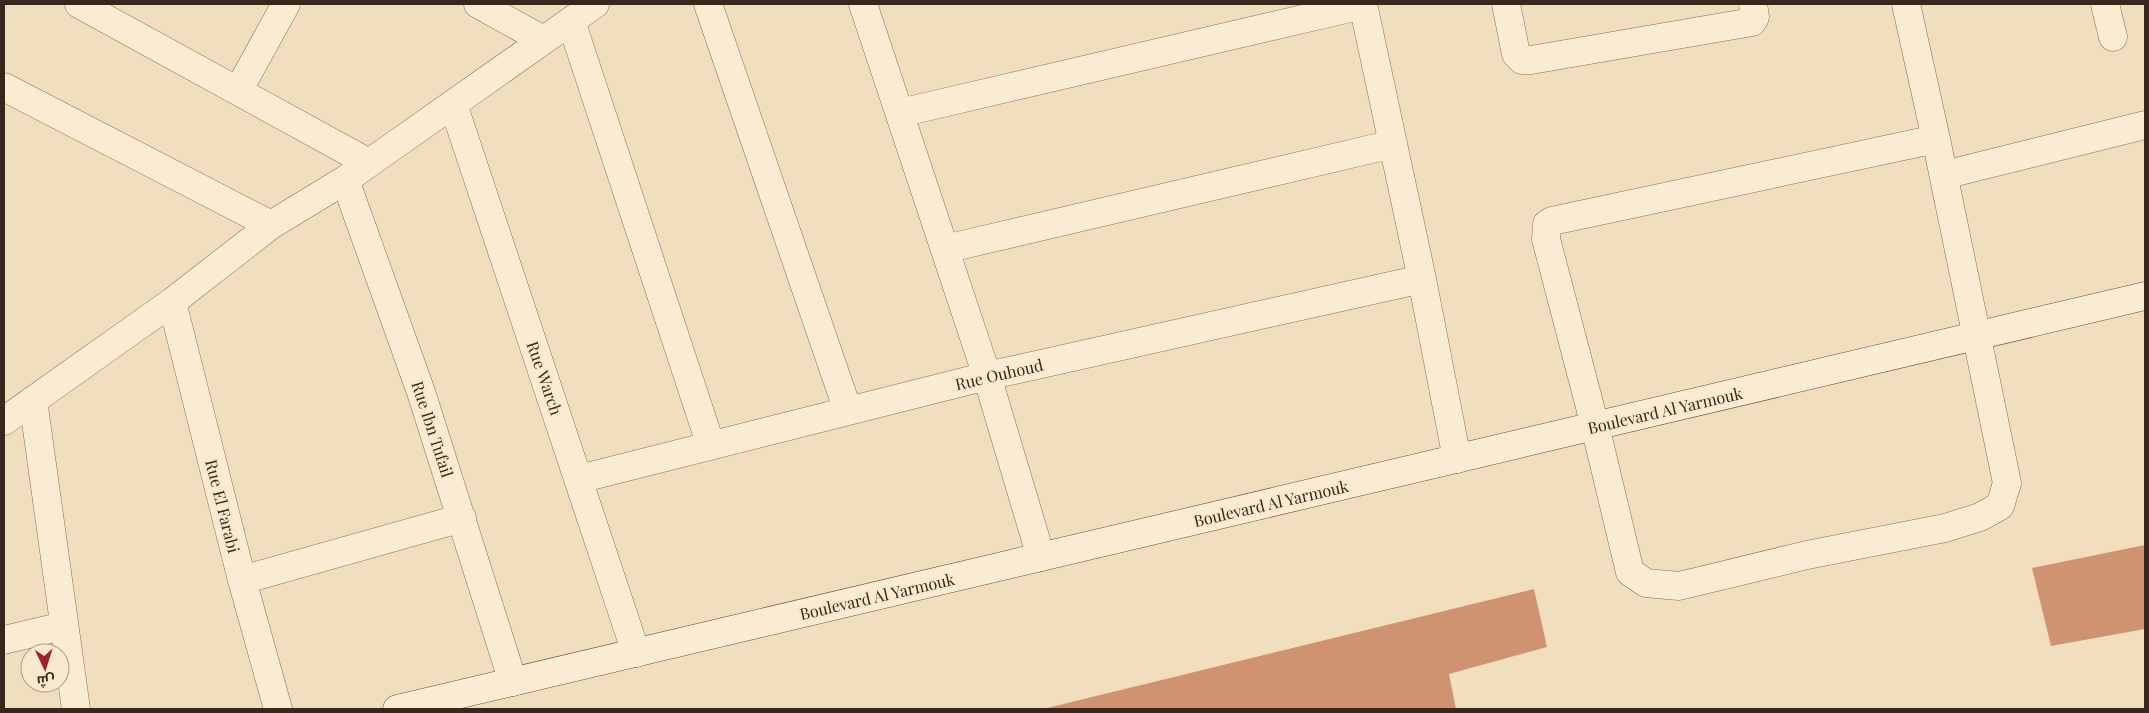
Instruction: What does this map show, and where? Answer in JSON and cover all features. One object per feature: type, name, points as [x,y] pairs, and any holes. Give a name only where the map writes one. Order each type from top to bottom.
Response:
[{"type":"street","points":[[79,4],[369,163]]},
{"type":"street","points":[[238,91],[286,4]]},
{"type":"street","points":[[478,4],[544,40]]},
{"type":"street","points":[[4,421],[172,302],[271,225],[345,180],[595,4]]},
{"type":"street","points":[[708,4],[848,411]]},
{"type":"street","points":[[863,4],[987,376],[1041,557]]},
{"type":"street","points":[[900,113],[1363,4],[1422,279],[1457,459]]},
{"type":"street","points":[[1506,4],[1516,54],[1522,60],[1752,22],[1755,17],[1753,4]]},
{"type":"street","points":[[1906,4],[1936,139],[1944,175],[2007,483],[2000,506],[1980,517],[1944,528],[1807,555],[1679,586],[1646,583],[1630,572],[1595,426],[1546,239],[1547,224],[1562,219],[1936,139]]},
{"type":"street","points":[[2105,4],[2113,37]]},
{"type":"street","points":[[571,21],[711,446]]},
{"type":"street","points":[[4,88],[271,225]]},
{"type":"street","name":"Rue Warch","points":[[453,104],[636,653]]},
{"type":"street","points":[[1944,175],[2145,125]]},
{"type":"street","points":[[945,249],[1393,144]]},
{"type":"street","name":"Rue Ibn Tufail","points":[[345,180],[421,392],[512,682]]},
{"type":"street","name":"Rue Ouhoud","points":[[579,479],[987,376],[1422,279]]},
{"type":"street","name":"Boulevard Al Yarmouk","points":[[397,709],[2145,296]]},
{"type":"street","name":"Rue El Farabi","points":[[172,302],[242,580],[278,709]]},
{"type":"street","points":[[33,400],[76,709]]},
{"type":"street","points":[[242,580],[462,518]]},
{"type":"street","points":[[4,640],[63,626]]},
{"type":"building","points":[[2145,545],[2145,629],[2051,646],[2032,568]]},
{"type":"building","points":[[1534,589],[1547,647],[1449,674],[1456,709],[1043,709]]}]
